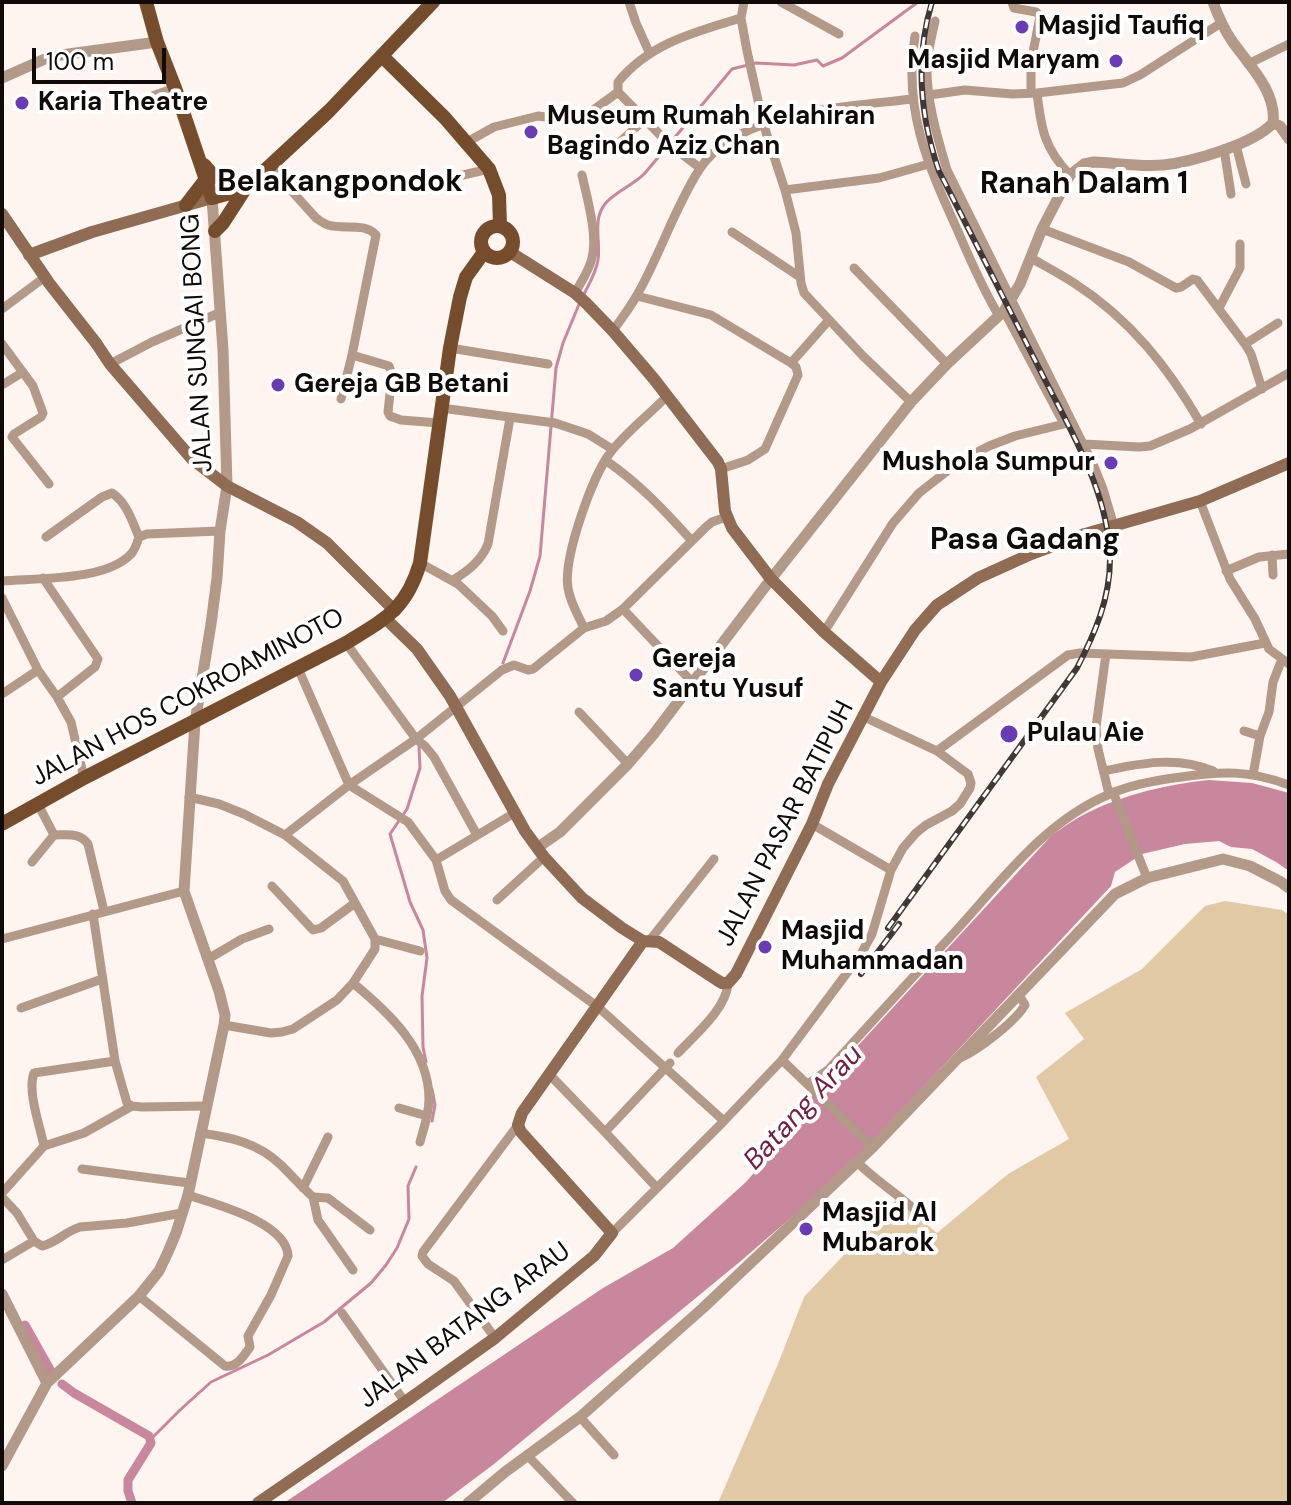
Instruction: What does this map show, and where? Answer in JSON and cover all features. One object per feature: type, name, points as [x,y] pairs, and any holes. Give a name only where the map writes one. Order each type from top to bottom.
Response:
[{"type":"main road","points":[[146,2],[212,198]]},
{"type":"main road","points":[[29,255],[92,232],[212,198],[246,183],[270,167],[329,111],[433,2]]},
{"type":"main road","points":[[383,57],[467,142],[489,169],[499,195],[500,226]]},
{"type":"main road","points":[[205,170],[231,182],[246,183]]},
{"type":"main road","points":[[186,205],[205,170]]},
{"type":"main road","points":[[215,231],[232,211],[246,183]]},
{"type":"main road","points":[[2,214],[110,364],[192,459],[227,486],[297,522],[327,543],[391,615],[455,706],[525,831],[540,853],[582,898],[622,928],[659,942],[722,983],[728,983]]},
{"type":"main road","points":[[500,226],[510,231],[514,242],[510,252],[500,258],[484,252],[481,246],[483,233],[488,228],[500,226]]},
{"type":"main road","points":[[391,615],[408,593],[420,563],[450,348],[462,287],[484,252]]},
{"type":"main road","points":[[510,252],[580,297],[613,331],[667,396],[721,469],[726,517],[732,528],[771,579],[824,632],[881,682]]},
{"type":"main road","name":"JALAN PASAR BATIPUH","points":[[728,983],[736,974],[881,682],[937,605],[986,574],[1031,554],[1085,534],[1200,501],[1289,463]]},
{"type":"main road","name":"JALAN HOS COKROAMINOTO","points":[[2,824],[84,778],[346,643],[391,615]]},
{"type":"main road","points":[[612,1233],[518,1125],[522,1113],[549,1074],[647,940]]},
{"type":"main road","name":"JALAN BATANG ARAU","points":[[258,1503],[495,1338],[594,1256],[612,1233]]},
{"type":"street","points":[[629,2],[649,52]]},
{"type":"street","points":[[744,2],[741,18],[747,51],[763,123],[796,233],[802,288],[807,298],[911,402]]},
{"type":"street","points":[[781,2],[839,34]]},
{"type":"street","points":[[1012,2],[1014,8],[1040,16],[1031,63],[1034,93],[1044,137],[1051,152],[1070,175]]},
{"type":"street","points":[[1213,2],[1221,23],[1267,91],[1289,139]]},
{"type":"street","points":[[700,168],[644,120],[618,92],[618,82],[649,52],[695,32],[741,18]]},
{"type":"street","points":[[824,632],[882,538],[900,512],[919,493],[960,461],[989,446],[1064,424],[1005,310],[947,170],[935,131],[929,95],[927,66],[935,21]]},
{"type":"street","points":[[929,95],[965,90],[1034,93],[1123,83],[1221,23]]},
{"type":"street","points":[[915,36],[912,99],[929,164],[972,264],[1005,310],[1084,444],[1114,526]]},
{"type":"street","points":[[2,78],[61,55],[157,42]]},
{"type":"street","points":[[1248,64],[1289,44]]},
{"type":"street","points":[[138,101],[175,88]]},
{"type":"street","points":[[467,142],[494,127],[529,117],[569,120],[584,117],[618,92]]},
{"type":"street","points":[[613,331],[637,296],[700,168],[719,148],[763,123],[827,110],[912,99]]},
{"type":"street","points":[[610,151],[644,120]]},
{"type":"street","points":[[497,900],[653,735],[911,402],[1005,310],[1070,175],[1084,164],[1094,162],[1161,165],[1191,159],[1236,145],[1281,124]]},
{"type":"street","points":[[1236,145],[1246,184]]},
{"type":"street","points":[[1224,149],[1231,194]]},
{"type":"street","points":[[785,190],[879,178],[929,164]]},
{"type":"street","points":[[270,167],[323,223],[369,228],[376,235],[341,399]]},
{"type":"street","points":[[390,186],[489,169]]},
{"type":"street","points":[[580,297],[593,254],[582,175]]},
{"type":"street","name":"JALAN SUNGAI BONG","points":[[184,891],[195,722],[217,578],[227,486],[223,350],[212,198]]},
{"type":"street","points":[[1042,229],[1129,262],[1176,288],[1196,279],[1245,344],[1262,389]]},
{"type":"street","points":[[732,232],[800,277]]},
{"type":"street","points":[[1219,308],[1240,268],[1240,244]]},
{"type":"street","points":[[1031,258],[1077,285],[1143,340],[1184,395],[1201,424]]},
{"type":"street","points":[[854,268],[947,364]]},
{"type":"street","points":[[2,309],[45,277]]},
{"type":"street","points":[[637,296],[711,315],[796,367],[798,375],[765,449],[748,460],[721,469]]},
{"type":"street","points":[[110,364],[219,313]]},
{"type":"street","points":[[791,363],[829,320]]},
{"type":"street","points":[[1245,344],[1278,323]]},
{"type":"street","points":[[2,344],[33,386],[43,413],[12,437],[49,484]]},
{"type":"street","points":[[450,348],[548,364]]},
{"type":"street","points":[[352,355],[389,366],[392,374],[388,412],[401,420],[440,415],[550,422],[588,434],[612,449]]},
{"type":"street","points":[[2,385],[23,372]]},
{"type":"street","points":[[1084,444],[1150,446],[1201,424],[1289,373]]},
{"type":"street","points":[[584,628],[568,591],[568,572],[584,511],[612,449],[667,396]]},
{"type":"street","points":[[453,580],[480,559],[488,544],[510,418]]},
{"type":"street","points":[[605,460],[644,489],[692,541]]},
{"type":"street","points":[[46,537],[112,493],[126,507],[139,537]]},
{"type":"street","points":[[1200,501],[1226,571],[1255,619],[1265,643],[1286,661],[1275,676],[1253,775]]},
{"type":"street","points":[[285,835],[349,785],[416,739],[508,666],[533,669],[584,628],[606,621],[623,609],[712,522],[726,517]]},
{"type":"street","points":[[2,581],[78,576],[118,563],[132,553],[139,537],[147,534],[220,531]]},
{"type":"street","points":[[1226,571],[1255,558],[1289,554]]},
{"type":"street","points":[[1272,555],[1273,575]]},
{"type":"street","points":[[420,563],[453,580],[492,616],[503,631]]},
{"type":"street","points":[[43,578],[98,659],[95,667],[57,697]]},
{"type":"street","points":[[2,598],[38,670],[71,722],[84,778]]},
{"type":"street","points":[[623,609],[693,683]]},
{"type":"street","points":[[346,643],[416,739],[434,757],[477,835]]},
{"type":"street","points":[[937,751],[1063,658],[1080,653],[1191,657],[1265,643]]},
{"type":"street","points":[[1106,654],[1096,727],[1098,749],[1112,795],[1147,876]]},
{"type":"street","points":[[298,668],[349,785],[408,822],[436,860],[445,891],[451,900],[598,1007],[668,1065],[724,1121]]},
{"type":"street","points":[[2,694],[38,670]]},
{"type":"street","points":[[579,712],[628,764]]},
{"type":"street","name":"JALAN BATANG ARAU","points":[[612,1233],[782,1060],[867,945],[895,861],[916,833],[952,811],[970,788],[968,774],[937,751],[864,717]]},
{"type":"street","points":[[1244,731],[1260,736]]},
{"type":"street","points":[[1104,771],[1167,762],[1194,765],[1216,772]]},
{"type":"street","points":[[810,1086],[1040,838],[1074,814],[1112,795],[1153,781],[1216,772],[1253,775],[1289,785]]},
{"type":"street","points":[[189,797],[219,804],[285,835],[343,881],[375,939],[375,949],[353,983],[337,1000],[293,1029],[257,1032],[224,1025]]},
{"type":"street","points":[[38,804],[54,835]]},
{"type":"street","points":[[436,860],[516,812]]},
{"type":"street","points":[[812,824],[891,870]]},
{"type":"street","points":[[32,862],[54,835],[70,834],[84,838],[88,844],[98,912],[102,979],[115,1061],[127,1103],[132,1106]]},
{"type":"street","points":[[647,940],[714,859]]},
{"type":"street","points":[[468,1503],[580,1417],[703,1308],[857,1162],[1115,894],[1147,876],[1223,859],[1250,866],[1289,888]]},
{"type":"street","points":[[272,886],[313,930],[321,928],[355,903]]},
{"type":"street","points":[[2,939],[184,891],[224,1008],[224,1025],[213,1081],[188,1189],[176,1233],[159,1271],[139,1296],[47,1383],[2,1466]]},
{"type":"street","points":[[208,959],[242,939],[269,929]]},
{"type":"street","points":[[375,939],[420,951]]},
{"type":"street","points":[[21,1008],[102,979]]},
{"type":"street","points":[[353,983],[389,1014],[404,1033],[425,1075],[429,1096],[420,1142]]},
{"type":"street","points":[[678,1053],[722,1004],[728,992],[728,983]]},
{"type":"street","points":[[782,1060],[872,1146]]},
{"type":"street","points":[[44,1146],[33,1097],[34,1073],[115,1061]]},
{"type":"street","points":[[605,1132],[668,1065]]},
{"type":"street","points":[[549,1074],[657,1188]]},
{"type":"street","points":[[182,1213],[127,1223],[80,1227],[42,1246],[34,1241],[2,1195],[44,1146],[84,1133],[132,1106],[206,1106]]},
{"type":"street","points":[[399,1108],[427,1116]]},
{"type":"street","points":[[495,1338],[454,1281],[428,1264],[422,1256],[518,1125]]},
{"type":"street","points":[[200,1133],[231,1137],[263,1151],[313,1197],[328,1198],[370,1230]]},
{"type":"street","points":[[303,1188],[328,1137]]},
{"type":"street","points":[[857,1162],[914,1209]]},
{"type":"street","points":[[82,1169],[188,1189],[256,1221],[277,1234],[288,1249],[288,1256],[271,1295],[248,1336],[250,1347],[235,1365],[228,1367],[139,1296]]},
{"type":"street","points":[[313,1197],[318,1220],[353,1270]]},
{"type":"street","points":[[2,1260],[34,1241]]},
{"type":"street","points":[[2,1294],[47,1383]]},
{"type":"street","points":[[342,1313],[405,1402]]},
{"type":"street","points":[[580,1417],[614,1455]]},
{"type":"street","points":[[527,1455],[573,1503]]},
{"type":"shaded area","points":[[1225,901],[1282,910],[1289,915],[1289,1503],[718,1503],[804,1297],[897,1199],[937,1233],[1008,1174],[1069,1139],[1036,1077],[1084,1039],[1065,1013],[1142,969],[1205,906]]},
{"type":"water","name":"Batang Arau","points":[[1209,780],[1252,783],[1289,793],[1289,871],[1252,849],[1231,847],[1219,841],[1185,844],[1142,854],[1115,872],[1111,886],[874,1140],[824,1189],[494,1464],[442,1503],[284,1503],[603,1288],[673,1248],[746,1182],[767,1158],[795,1114],[1052,835],[1084,814],[1132,795]]},
{"type":"waterway","points":[[583,296],[597,265],[601,210],[645,173],[732,69],[756,63],[794,65],[817,60],[823,66],[842,58],[918,2]]},
{"type":"waterway","points":[[503,663],[540,556],[556,368],[580,302]]},
{"type":"waterway","points":[[419,747],[420,768],[407,809],[390,834],[410,902],[423,930],[427,958],[422,996],[426,1062]]},
{"type":"waterway","points":[[432,1089],[435,1105],[432,1121]]},
{"type":"waterway","points":[[151,1439],[211,1382],[268,1355],[324,1322],[371,1283],[397,1248],[409,1219],[408,1186],[416,1167]]},
{"type":"waterway","points":[[25,1325],[52,1373]]},
{"type":"waterway","points":[[62,1384],[149,1436],[151,1443],[128,1480],[132,1503]]},
{"type":"railway","points":[[888,928],[1077,668],[1100,615],[1110,559],[1103,510],[1086,462],[939,171],[928,129],[922,87],[923,44],[932,2]]},
{"type":"railway","points":[[861,974],[899,924]]},
{"type":"place","name":"Masjid Taufiq","points":[[1022,27]]},
{"type":"place","name":"Masjid Maryam","points":[[1116,61]]},
{"type":"place","name":"Karia Theatre","points":[[22,103]]},
{"type":"place","name":"Museum Rumah Kelahiran Bagindo Aziz Chan","points":[[531,132]]},
{"type":"place","name":"Gereja GB Betani","points":[[278,385]]},
{"type":"place","name":"Mushola Sumpur","points":[[1111,463]]},
{"type":"place","name":"Gereja Santu Yusuf","points":[[636,675]]},
{"type":"place","name":"Pulau Aie","points":[[1009,734]]},
{"type":"place","name":"Masjid Muhammadan","points":[[765,947]]},
{"type":"place","name":"Masjid Al Mubarok","points":[[806,1229]]},
{"type":"district","name":"Belakangpondok","points":[[340,183]]},
{"type":"district","name":"Ranah Dalam 1","points":[[1084,185]]},
{"type":"district","name":"Pasa Gadang","points":[[1025,541]]}]
